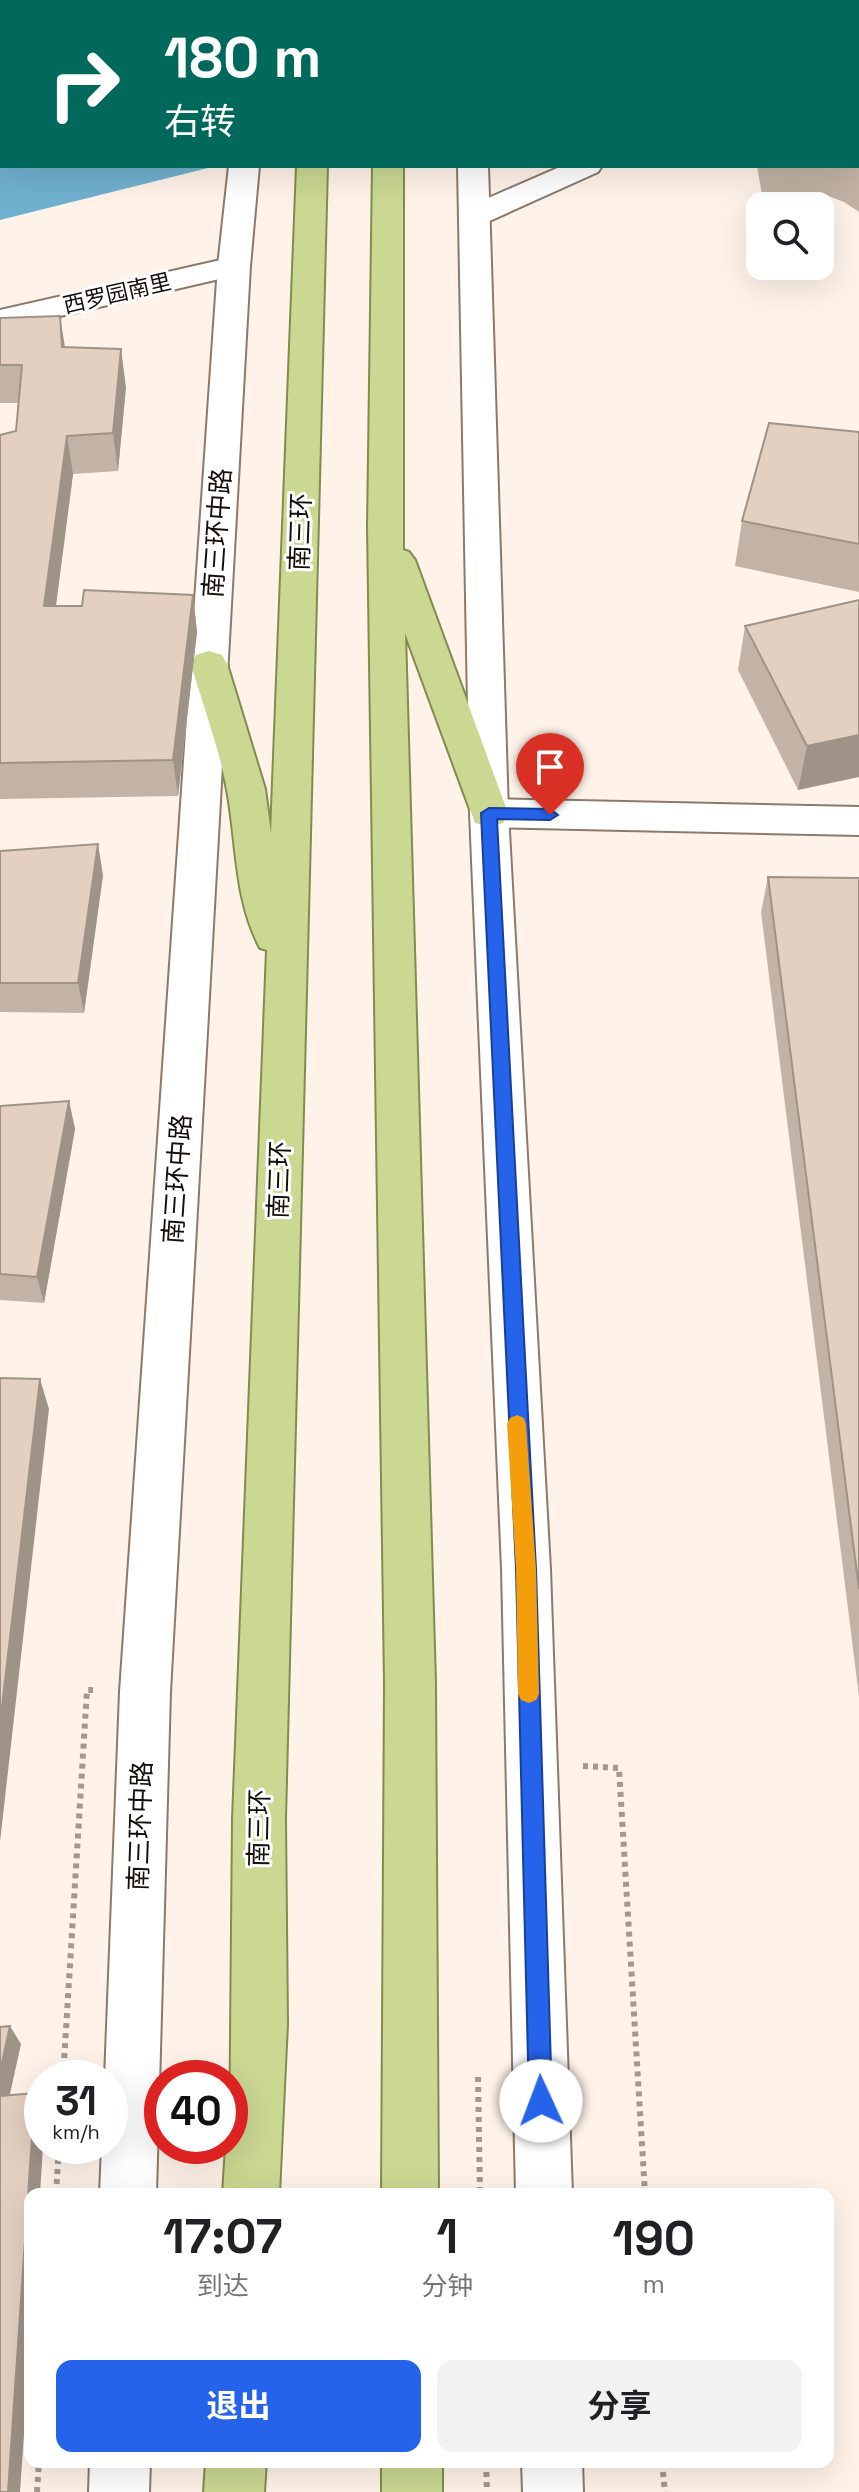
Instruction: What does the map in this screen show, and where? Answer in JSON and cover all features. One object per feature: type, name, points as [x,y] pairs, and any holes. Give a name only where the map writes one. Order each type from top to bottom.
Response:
[{"type":"highway","points":[[387,180],[385,527],[410,1667],[410,2188]]},
{"type":"highway","name":"南三环","points":[[251,2188],[260,2024],[259,1819],[311,183]]},
{"type":"highway","points":[[385,527],[489,813]]},
{"type":"highway","points":[[209,664],[246,789],[259,887],[286,973]]},
{"type":"highway","points":[[234,2492],[236,2468]]},
{"type":"highway","points":[[412,2468],[412,2492]]},
{"type":"street","name":"南三环中路","points":[[128,2188],[145,1692],[234,266],[244,168]]},
{"type":"street","points":[[473,168],[489,813],[526,1569],[544,2188]]},
{"type":"street","points":[[474,216],[582,168]]},
{"type":"street","name":"西罗园南里","points":[[0,320],[234,266]]},
{"type":"street","points":[[489,813],[859,821]]},
{"type":"street","points":[[119,2492],[120,2468]]},
{"type":"street","points":[[552,2468],[553,2492]]},
{"type":"path","points":[[64,2060],[87,1690]]},
{"type":"path","points":[[619,1768],[645,2188]]},
{"type":"path","points":[[478,2077],[480,2188]]},
{"type":"path","points":[[56,2188],[58,2164]]},
{"type":"path","points":[[37,2492],[39,2468]]},
{"type":"path","points":[[486,2468],[487,2492]]},
{"type":"path","points":[[663,2468],[665,2492]]},
{"type":"water","points":[[0,168],[208,168],[0,220]]},
{"type":"building","points":[[60,316],[62,347],[121,349],[113,433],[67,436],[44,606],[82,606],[84,590],[193,595],[173,760],[0,763],[0,435],[16,431],[22,365],[0,365],[0,318]]},
{"type":"building","points":[[769,423],[859,432],[859,544],[742,521]]},
{"type":"building","points":[[859,600],[859,735],[807,746],[745,626]]},
{"type":"building","points":[[98,844],[78,983],[0,983],[0,851]]},
{"type":"building","points":[[768,877],[859,878],[859,1589]]},
{"type":"building","points":[[69,1101],[37,1277],[0,1274],[0,1106]]},
{"type":"building","points":[[0,1378],[40,1379],[0,1724]]},
{"type":"building","points":[[10,2026],[0,2071],[0,2027]]},
{"type":"building","points":[[24,2094],[24,2164],[30,2164],[29,2188],[24,2188],[24,2256],[8,2492],[0,2492],[0,2096]]},
{"type":"slow traffic","points":[[517,1424],[526,1569],[529,1694]]},
{"type":"route","points":[[541,2101],[526,1569],[489,813],[550,815]]}]
